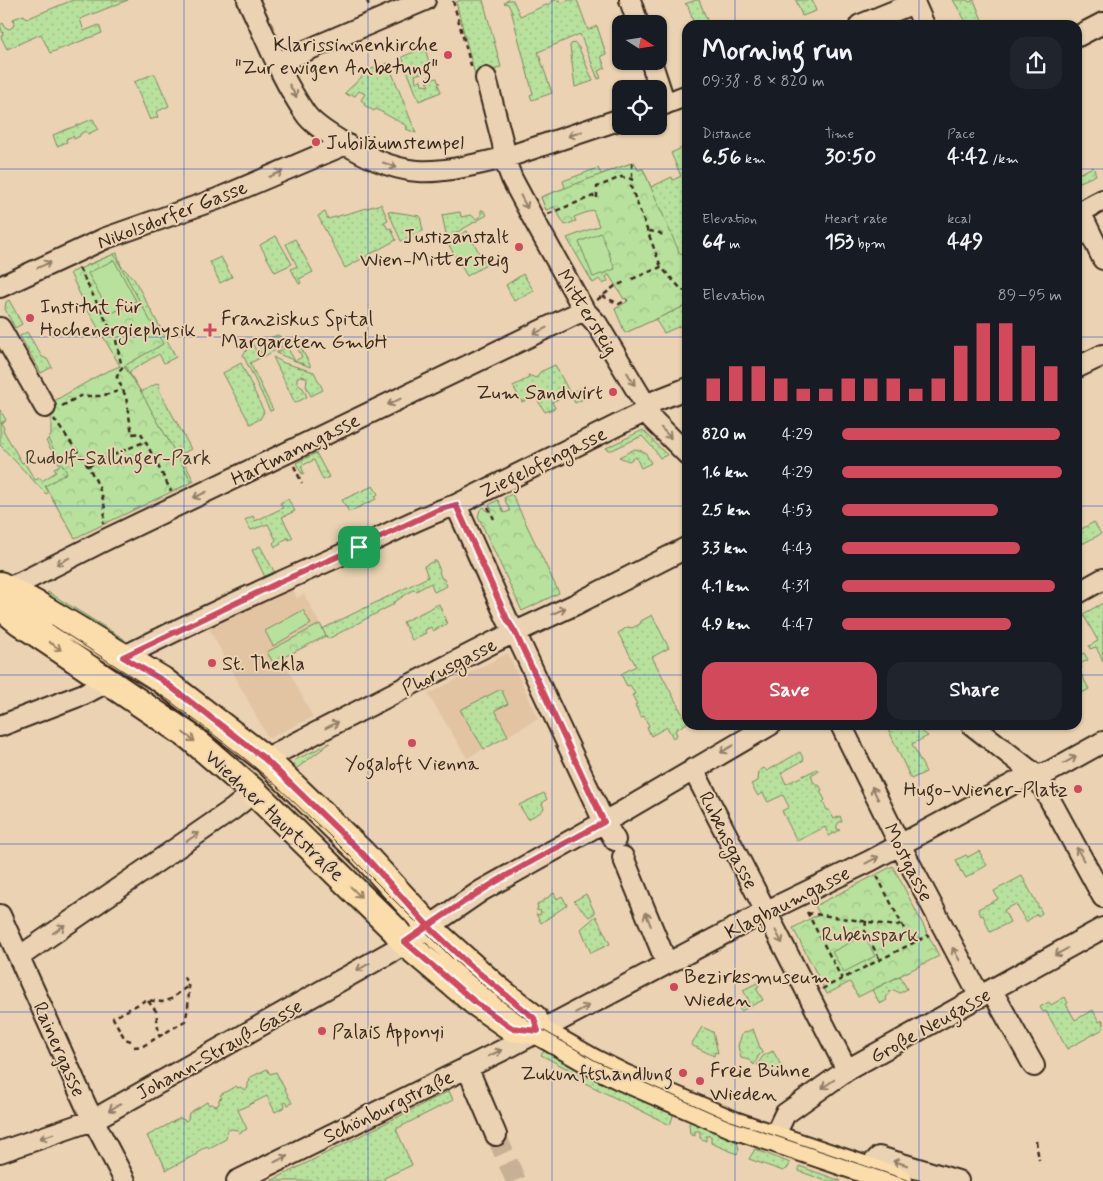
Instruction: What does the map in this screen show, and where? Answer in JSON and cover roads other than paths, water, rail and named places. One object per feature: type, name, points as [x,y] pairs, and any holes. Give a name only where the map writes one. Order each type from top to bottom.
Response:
[{"type":"main road","name":"Wiedner Hauptstraße","points":[[2,593],[123,657],[162,680],[265,759],[363,854],[428,926],[467,963],[534,1018],[538,1031]]},
{"type":"main road","name":"Wiedner Hauptstraße","points":[[2,593],[14,618],[190,737],[254,792],[405,942],[475,1002],[512,1028],[538,1031],[622,1077],[704,1113],[773,1139],[899,1181]]},
{"type":"street","points":[[248,0],[277,64],[305,114],[320,128],[346,144],[377,161],[397,168],[418,172],[440,170],[504,158],[612,122]]},
{"type":"street","points":[[277,64],[426,0]]},
{"type":"street","points":[[630,0],[635,15]]},
{"type":"street","points":[[872,20],[914,2],[922,20]]},
{"type":"street","points":[[1082,34],[1103,23]]},
{"type":"street","name":"Mittersteig","points":[[480,78],[503,144],[504,158],[512,179],[534,220],[589,307],[652,419],[682,449]]},
{"type":"street","points":[[667,103],[682,97]]},
{"type":"street","name":"Nikolsdorfer Gasse","points":[[0,287],[106,238],[217,199],[346,144]]},
{"type":"street","points":[[1082,210],[1103,200]]},
{"type":"street","points":[[1082,220],[1103,259]]},
{"type":"street","name":"Hartmanngasse","points":[[2,593],[105,540],[589,307]]},
{"type":"street","points":[[0,328],[48,410]]},
{"type":"street","points":[[1082,365],[1103,355]]},
{"type":"street","name":"Ziegelofengasse","points":[[123,657],[280,582],[438,510],[456,505],[638,415],[655,401],[682,390]]},
{"type":"street","points":[[456,505],[507,619],[515,632],[604,822],[619,849],[667,964]]},
{"type":"street","name":"Phorusgasse","points":[[265,759],[682,550]]},
{"type":"street","points":[[1082,591],[1103,579]]},
{"type":"street","points":[[0,726],[84,694],[107,682]]},
{"type":"street","name":"Johann-Strauß-Gasse","points":[[0,1152],[93,1120],[405,942],[481,891],[761,730]]},
{"type":"street","name":"Mostgasse","points":[[843,730],[942,927],[1034,1066]]},
{"type":"street","points":[[978,730],[1037,776],[1103,897]]},
{"type":"street","name":"Klagbaumgasse","points":[[538,1031],[765,912],[803,904],[870,861],[1020,780],[1047,773],[1103,742]]},
{"type":"street","name":"Rubensgasse","points":[[693,769],[847,1070]]},
{"type":"street","points":[[19,956],[233,809],[254,792]]},
{"type":"street","name":"Rainergasse","points":[[0,915],[93,1120],[125,1181]]},
{"type":"street","name":"Große Neugasse","points":[[773,1139],[785,1114],[847,1070],[1103,928]]},
{"type":"street","name":"Schönburgstraße","points":[[237,1181],[538,1031]]},
{"type":"street","points":[[467,1067],[496,1135]]},
{"type":"street","points":[[866,1170],[879,1157],[958,1181]]},
{"type":"tunnel","points":[[496,1135],[516,1181]]},
{"type":"tram line","points":[[52,625],[170,701],[243,757],[331,837],[454,960],[501,1000],[541,1029],[596,1061],[728,1120],[910,1181]]},
{"type":"place","name":"Klarissinnenkirche \"Zur ewigen Anbetung\"","points":[[448,55]]},
{"type":"place","name":"Jubiläumstempel","points":[[316,142]]},
{"type":"place","name":"Justizanstalt Wien-Mittersteig","points":[[519,247]]},
{"type":"place","name":"Institut für Hochenergiephysik","points":[[30,318]]},
{"type":"place","name":"Franziskus Spital Margareten GmbH","points":[[210,330]]},
{"type":"place","name":"Zum Sandwirt","points":[[613,392]]},
{"type":"place","name":"St. Thekla","points":[[212,663]]},
{"type":"place","name":"Yogaloft Vienna","points":[[412,743]]},
{"type":"place","name":"Hugo-Wiener-Platz","points":[[1078,789]]},
{"type":"place","name":"Bezirksmuseum Wieden","points":[[674,987]]},
{"type":"place","name":"Palais Apponyi","points":[[322,1031]]},
{"type":"place","name":"Zukunftshandlung","points":[[683,1073]]},
{"type":"place","name":"Freie Bühne Wieden","points":[[700,1081]]},
{"type":"park label","name":"Rudolf-Sallinger-Park","points":[[118,457]]},
{"type":"park label","name":"Rubenspark","points":[[870,934]]}]
